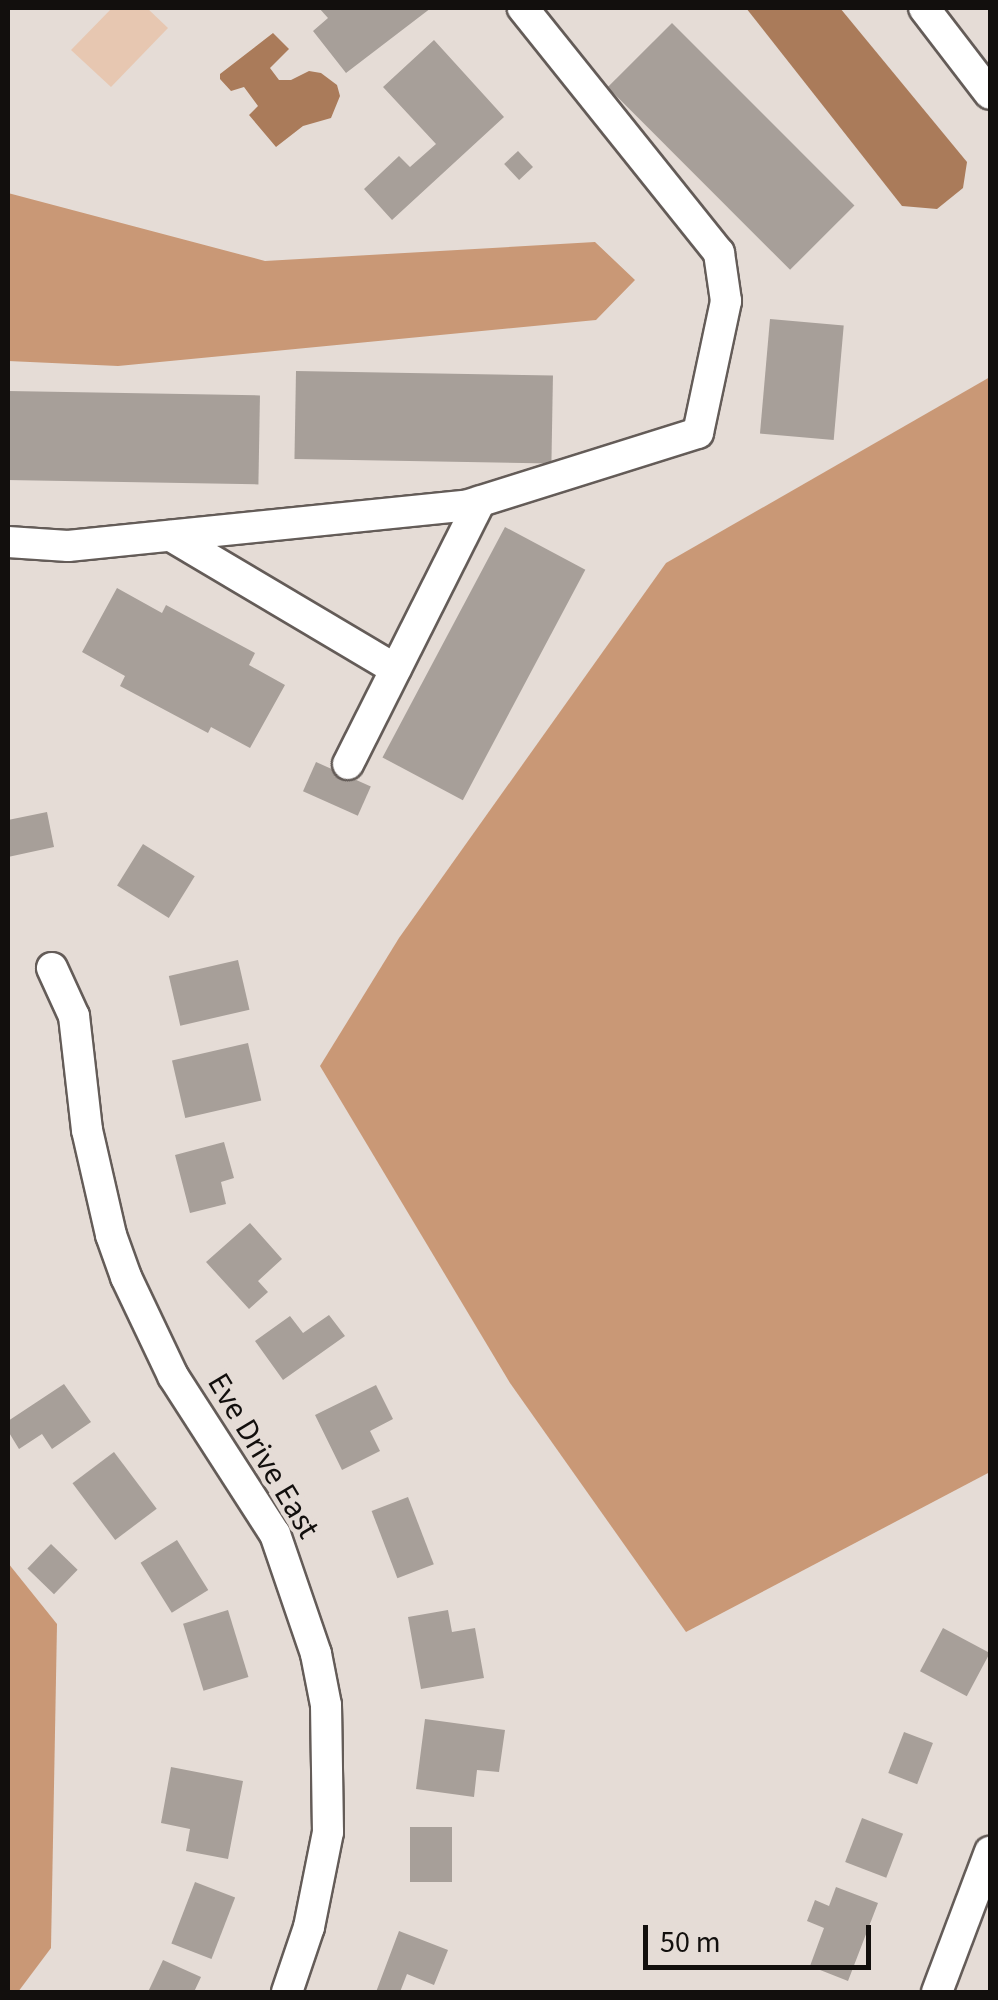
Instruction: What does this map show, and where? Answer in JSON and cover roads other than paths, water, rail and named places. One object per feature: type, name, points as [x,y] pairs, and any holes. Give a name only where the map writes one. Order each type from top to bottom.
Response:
[{"type":"street","points":[[8,542],[68,546],[480,501],[698,433],[726,301],[719,253],[523,8]]},
{"type":"street","points":[[924,8],[990,94]]},
{"type":"street","points":[[348,764],[480,501]]},
{"type":"street","points":[[171,536],[395,670]]},
{"type":"street","name":"Eve Drive East","points":[[52,968],[74,1016],[88,1130],[126,1277],[174,1376],[275,1534],[316,1654],[326,1704],[328,1832],[309,1927],[287,1992]]},
{"type":"street","points":[[937,1992],[990,1852]]}]
